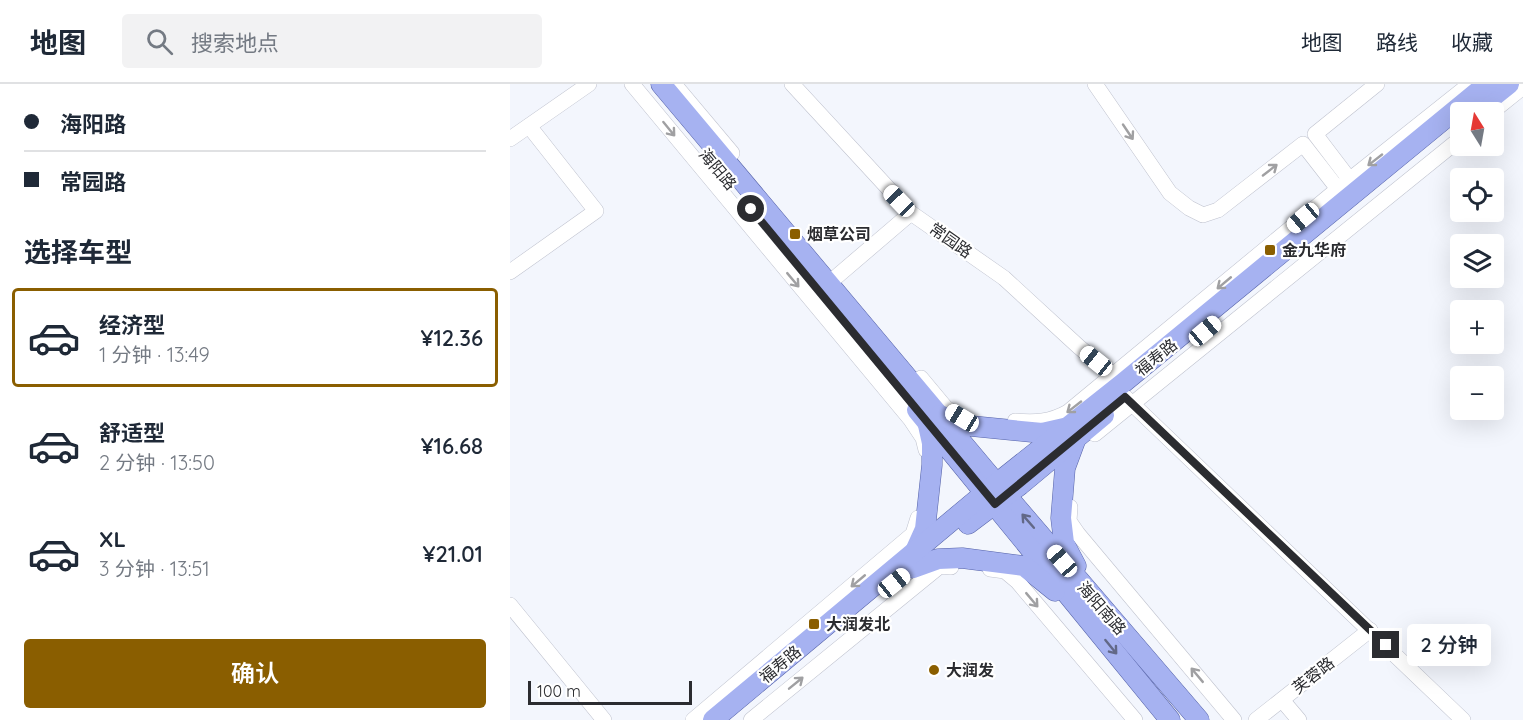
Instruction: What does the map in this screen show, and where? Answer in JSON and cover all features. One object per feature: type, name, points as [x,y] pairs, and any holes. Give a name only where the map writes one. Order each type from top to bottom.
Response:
[{"type":"main road","name":"海阳路","points":[[648,84],[933,418]]},
{"type":"main road","name":"海阳路","points":[[661,84],[996,494]]},
{"type":"main road","name":"福寿路","points":[[713,720],[1072,433],[1487,84]]},
{"type":"main road","points":[[1486,102],[1509,84]]},
{"type":"main road","name":"福寿路","points":[[1124,390],[1450,132]]},
{"type":"main road","points":[[933,418],[961,424],[1072,433],[1065,468],[1061,518],[1064,543],[1088,604],[1024,566],[962,558],[914,560],[925,529],[932,465],[933,418]]},
{"type":"main road","name":"海阳南路","points":[[996,494],[1088,604],[1200,720]]},
{"type":"main road","name":"福寿路","points":[[729,720],[914,560]]},
{"type":"main road","name":"海阳南路","points":[[1088,604],[1170,720]]},
{"type":"street","points":[[510,139],[590,84]]},
{"type":"street","points":[[632,84],[911,420],[923,438],[926,455],[921,512],[913,534],[693,720]]},
{"type":"street","points":[[674,84],[946,408],[962,418],[1034,423],[1053,420],[1124,390],[1450,146]]},
{"type":"street","name":"常园路","points":[[792,84],[911,213],[1004,278],[1124,390],[1463,720]]},
{"type":"street","points":[[1095,84],[1170,193],[1189,208],[1203,215],[1218,210],[1377,84]]},
{"type":"street","points":[[1234,720],[1069,521],[1073,466],[1080,446],[1124,390],[1344,184],[1470,84]]},
{"type":"street","points":[[1504,102],[1523,87]]},
{"type":"street","points":[[510,272],[596,211],[529,126]]},
{"type":"street","points":[[1315,134],[1344,184]]},
{"type":"street","points":[[1303,144],[1344,184]]},
{"type":"street","points":[[835,278],[911,213]]},
{"type":"street","points":[[751,720],[940,566],[1005,572],[1017,581],[1135,720]]},
{"type":"street","points":[[510,605],[604,720]]},
{"type":"street","name":"芙蓉路","points":[[1256,720],[1370,630]]},
{"type":"street","points":[[1282,700],[1299,720]]},
{"type":"place","name":"烟草公司","points":[[795,234]]},
{"type":"place","name":"金九华府","points":[[1270,250]]},
{"type":"place","name":"大润发北","points":[[814,624]]},
{"type":"place","name":"大润发","points":[[934,670]]},
{"type":"route","points":[[751,209],[995,504],[1125,397],[1386,645]]}]
